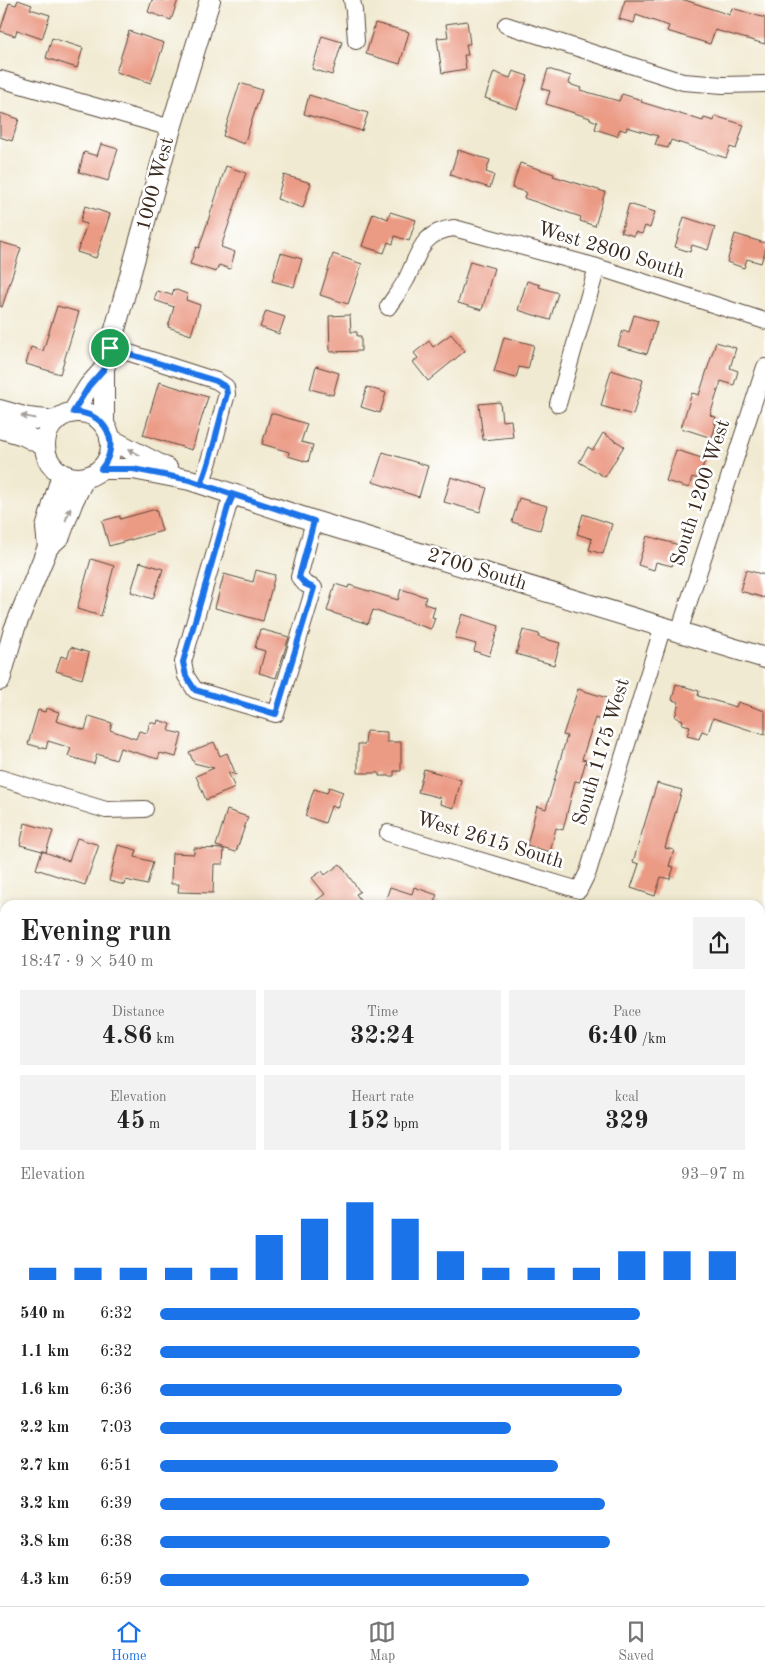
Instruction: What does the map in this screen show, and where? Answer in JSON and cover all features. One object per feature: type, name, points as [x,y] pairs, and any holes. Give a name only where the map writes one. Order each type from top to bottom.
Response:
[{"type":"main road","name":"1000 West","points":[[104,369],[171,128],[210,0]]},
{"type":"main road","points":[[104,369],[64,417],[50,428],[45,446],[47,456],[52,464],[62,474],[75,478],[93,473],[133,469],[195,482]]},
{"type":"main road","points":[[0,680],[14,630],[48,547],[60,536],[72,501],[109,455],[104,369]]},
{"type":"main road","points":[[0,410],[28,418],[90,415],[107,432],[195,482]]},
{"type":"main road","points":[[0,428],[23,435],[45,446]]},
{"type":"main road","points":[[48,547],[46,528],[62,474]]},
{"type":"main road","name":"2700 South","points":[[195,482],[314,521],[765,658]]},
{"type":"street","points":[[352,0],[356,41]]},
{"type":"street","points":[[506,26],[683,82],[765,84]]},
{"type":"street","points":[[0,79],[171,128]]},
{"type":"street","name":"West 2800 South","points":[[388,306],[406,281],[420,247],[431,236],[443,229],[454,228],[597,267],[765,320]]},
{"type":"street","points":[[558,404],[597,267]]},
{"type":"street","points":[[110,348],[216,381],[226,387],[227,394],[214,437],[211,460],[195,482]]},
{"type":"street","name":"South 1200 West","points":[[671,629],[765,367]]},
{"type":"street","points":[[233,495],[183,662],[186,676],[195,690],[276,714],[314,588],[305,584],[299,577],[314,521]]},
{"type":"street","name":"South 1175 West","points":[[579,890],[588,872],[671,629]]},
{"type":"street","points":[[0,778],[106,810],[145,808]]},
{"type":"street","name":"West 2615 South","points":[[388,833],[579,890]]},
{"type":"building","points":[[18,0],[32,5],[30,9],[50,15],[42,39],[17,30],[15,36],[0,31],[9,3],[16,5]]},
{"type":"building","points":[[152,0],[178,0],[171,20],[148,12]]},
{"type":"building","points":[[625,0],[685,0],[730,15],[732,8],[765,18],[765,44],[715,30],[710,44],[667,31],[669,26],[636,15],[634,23],[619,19]]},
{"type":"building","points":[[467,21],[470,44],[466,44],[468,55],[464,55],[466,69],[442,73],[437,38],[448,37],[446,24]]},
{"type":"building","points":[[375,23],[409,32],[400,64],[366,54]]},
{"type":"building","points":[[129,31],[164,43],[151,83],[116,72]]},
{"type":"building","points":[[322,36],[342,42],[332,75],[312,69]]},
{"type":"building","points":[[52,38],[83,48],[77,68],[46,58]]},
{"type":"building","points":[[548,69],[571,76],[569,84],[581,88],[580,90],[619,101],[622,94],[642,100],[641,102],[703,121],[704,118],[714,121],[715,116],[744,125],[736,149],[730,147],[726,158],[671,140],[668,148],[655,145],[658,136],[627,127],[626,131],[620,129],[617,136],[595,129],[597,122],[590,118],[546,104],[550,91],[542,89]]},
{"type":"building","points":[[513,71],[528,76],[517,109],[485,98],[494,72],[510,78]]},
{"type":"building","points":[[240,83],[262,90],[244,144],[223,136]]},
{"type":"building","points":[[309,95],[368,113],[362,131],[304,114]]},
{"type":"building","points":[[0,113],[19,119],[12,141],[0,137]]},
{"type":"building","points":[[101,144],[118,149],[108,181],[79,172],[84,152],[97,156]]},
{"type":"building","points":[[458,150],[490,160],[486,172],[494,175],[490,188],[450,175]]},
{"type":"building","points":[[520,163],[554,174],[553,176],[605,192],[595,226],[580,221],[581,217],[524,198],[526,192],[512,188]]},
{"type":"building","points":[[226,166],[246,173],[221,247],[235,252],[230,269],[219,265],[216,272],[190,264],[196,247],[199,248]]},
{"type":"building","points":[[284,175],[311,183],[303,208],[277,199]]},
{"type":"building","points":[[629,204],[655,212],[650,228],[645,226],[642,234],[635,232],[634,236],[621,232]]},
{"type":"building","points":[[85,206],[110,214],[96,258],[77,252],[87,224],[80,222]]},
{"type":"building","points":[[390,212],[416,220],[409,241],[395,236],[393,244],[388,242],[384,253],[362,246],[373,213],[388,219]]},
{"type":"building","points":[[684,217],[715,227],[708,250],[692,245],[690,252],[675,247]]},
{"type":"building","points":[[735,234],[765,243],[765,251],[761,263],[747,259],[744,268],[727,262]]},
{"type":"building","points":[[0,242],[21,248],[2,307],[0,306]]},
{"type":"building","points":[[281,253],[302,259],[294,287],[272,281]]},
{"type":"building","points":[[333,254],[362,264],[348,304],[320,295]]},
{"type":"building","points":[[470,261],[494,268],[482,310],[458,303]]},
{"type":"building","points":[[527,281],[558,293],[550,320],[518,310]]},
{"type":"building","points":[[174,289],[187,294],[186,300],[200,305],[191,335],[168,327],[174,307],[154,300],[157,291],[172,295]]},
{"type":"building","points":[[57,306],[79,312],[60,374],[26,364],[31,347],[43,351]]},
{"type":"building","points":[[266,311],[285,317],[279,334],[260,327]]},
{"type":"building","points":[[350,315],[351,332],[357,332],[357,336],[361,336],[361,351],[330,352],[329,316]]},
{"type":"building","points":[[634,315],[657,322],[647,354],[618,346],[623,330],[629,332]]},
{"type":"building","points":[[451,334],[465,351],[428,381],[413,362],[418,358],[414,353],[429,341],[433,347]]},
{"type":"building","points":[[504,337],[534,345],[528,369],[519,367],[516,378],[494,372]]},
{"type":"building","points":[[716,342],[736,348],[730,368],[738,371],[734,385],[721,381],[710,415],[716,417],[712,438],[681,428],[692,393],[699,395]]},
{"type":"building","points":[[316,366],[339,373],[333,395],[310,389]]},
{"type":"building","points":[[611,370],[643,380],[633,415],[601,406]]},
{"type":"building","points":[[159,382],[208,397],[192,450],[143,435]]},
{"type":"building","points":[[367,387],[386,393],[380,413],[361,407]]},
{"type":"building","points":[[500,402],[502,421],[511,420],[513,437],[483,440],[479,404]]},
{"type":"building","points":[[271,413],[307,424],[301,442],[313,445],[308,462],[288,456],[289,452],[262,444]]},
{"type":"building","points":[[603,433],[624,446],[605,477],[579,462],[588,447],[593,450]]},
{"type":"building","points":[[676,450],[705,459],[699,479],[692,477],[689,488],[666,481]]},
{"type":"building","points":[[383,452],[428,466],[419,497],[373,482]]},
{"type":"building","points":[[451,477],[487,488],[480,512],[444,502]]},
{"type":"building","points":[[519,498],[547,506],[540,530],[512,522]]},
{"type":"building","points":[[156,509],[162,531],[109,546],[102,521],[120,516],[120,519]]},
{"type":"building","points":[[583,514],[612,524],[603,554],[589,550],[592,539],[577,534]]},
{"type":"building","points":[[647,536],[679,545],[672,566],[656,562],[654,570],[638,565]]},
{"type":"building","points":[[91,559],[114,566],[101,616],[77,609]]},
{"type":"building","points":[[140,562],[163,569],[153,599],[131,592]]},
{"type":"building","points":[[256,570],[275,575],[263,621],[215,608],[224,574],[253,582]]},
{"type":"building","points":[[746,570],[765,575],[765,598],[740,591]]},
{"type":"building","points":[[335,584],[348,588],[349,585],[398,600],[401,589],[426,597],[424,604],[435,607],[432,617],[435,618],[431,629],[373,610],[368,624],[327,611]]},
{"type":"building","points":[[462,614],[499,626],[489,656],[474,651],[476,644],[455,638]]},
{"type":"building","points":[[260,629],[289,637],[276,678],[259,673],[265,651],[255,648]]},
{"type":"building","points":[[523,630],[539,634],[538,637],[560,643],[554,665],[516,654]]},
{"type":"building","points":[[71,647],[89,653],[82,679],[56,671],[61,656],[67,658]]},
{"type":"building","points":[[676,684],[699,691],[698,696],[736,707],[738,702],[765,711],[765,735],[713,718],[708,733],[702,731],[699,739],[687,736],[690,726],[682,724],[683,720],[675,717],[679,702],[672,700]]},
{"type":"building","points":[[578,689],[607,698],[600,720],[595,718],[582,759],[586,760],[580,782],[575,781],[563,830],[556,828],[550,852],[527,845],[537,806],[546,809],[567,736],[563,735]]},
{"type":"building","points":[[46,708],[59,712],[56,721],[85,730],[89,716],[112,723],[110,730],[136,739],[139,731],[147,733],[150,722],[157,724],[158,720],[171,724],[169,731],[182,734],[176,757],[160,753],[158,759],[120,748],[116,760],[97,754],[94,764],[68,756],[71,748],[48,741],[46,749],[28,744],[38,710],[45,712]]},
{"type":"building","points":[[366,731],[387,732],[387,742],[401,742],[401,771],[394,771],[394,776],[379,776],[379,773],[358,773],[358,744],[365,744]]},
{"type":"building","points":[[214,742],[220,756],[227,753],[236,775],[228,772],[235,788],[206,800],[196,776],[214,768],[194,763],[189,752]]},
{"type":"building","points":[[424,769],[461,780],[454,808],[440,804],[441,798],[418,792]]},
{"type":"building","points":[[657,783],[682,790],[665,848],[674,850],[669,866],[674,867],[670,879],[661,877],[655,896],[631,888],[639,864],[633,862]]},
{"type":"building","points":[[329,787],[343,792],[337,808],[331,806],[325,823],[305,816],[314,789],[327,793]]},
{"type":"building","points":[[227,810],[248,817],[236,852],[216,846]]},
{"type":"building","points":[[25,823],[53,831],[46,852],[20,845]]},
{"type":"building","points":[[77,838],[99,845],[85,885],[36,869],[42,851],[69,861]]},
{"type":"building","points":[[118,845],[137,850],[135,857],[153,862],[147,885],[126,880],[125,885],[109,881]]},
{"type":"building","points":[[194,848],[224,849],[223,864],[214,864],[213,893],[178,892],[179,884],[171,884],[172,853],[194,854]]},
{"type":"building","points":[[340,864],[360,892],[356,894],[360,900],[317,900],[325,894],[312,878],[322,871],[325,875]]},
{"type":"building","points":[[390,887],[412,894],[414,887],[437,895],[434,900],[386,900]]},
{"type":"route","points":[[110,348],[104,369],[89,386],[83,399],[73,412],[82,412],[98,419],[108,431],[111,447],[106,462],[101,469],[133,469],[190,480],[233,495],[183,662],[186,676],[195,690],[276,714],[314,588],[305,584],[299,577],[314,521],[201,484],[211,460],[214,437],[227,394],[226,387],[216,381],[110,348]]}]
